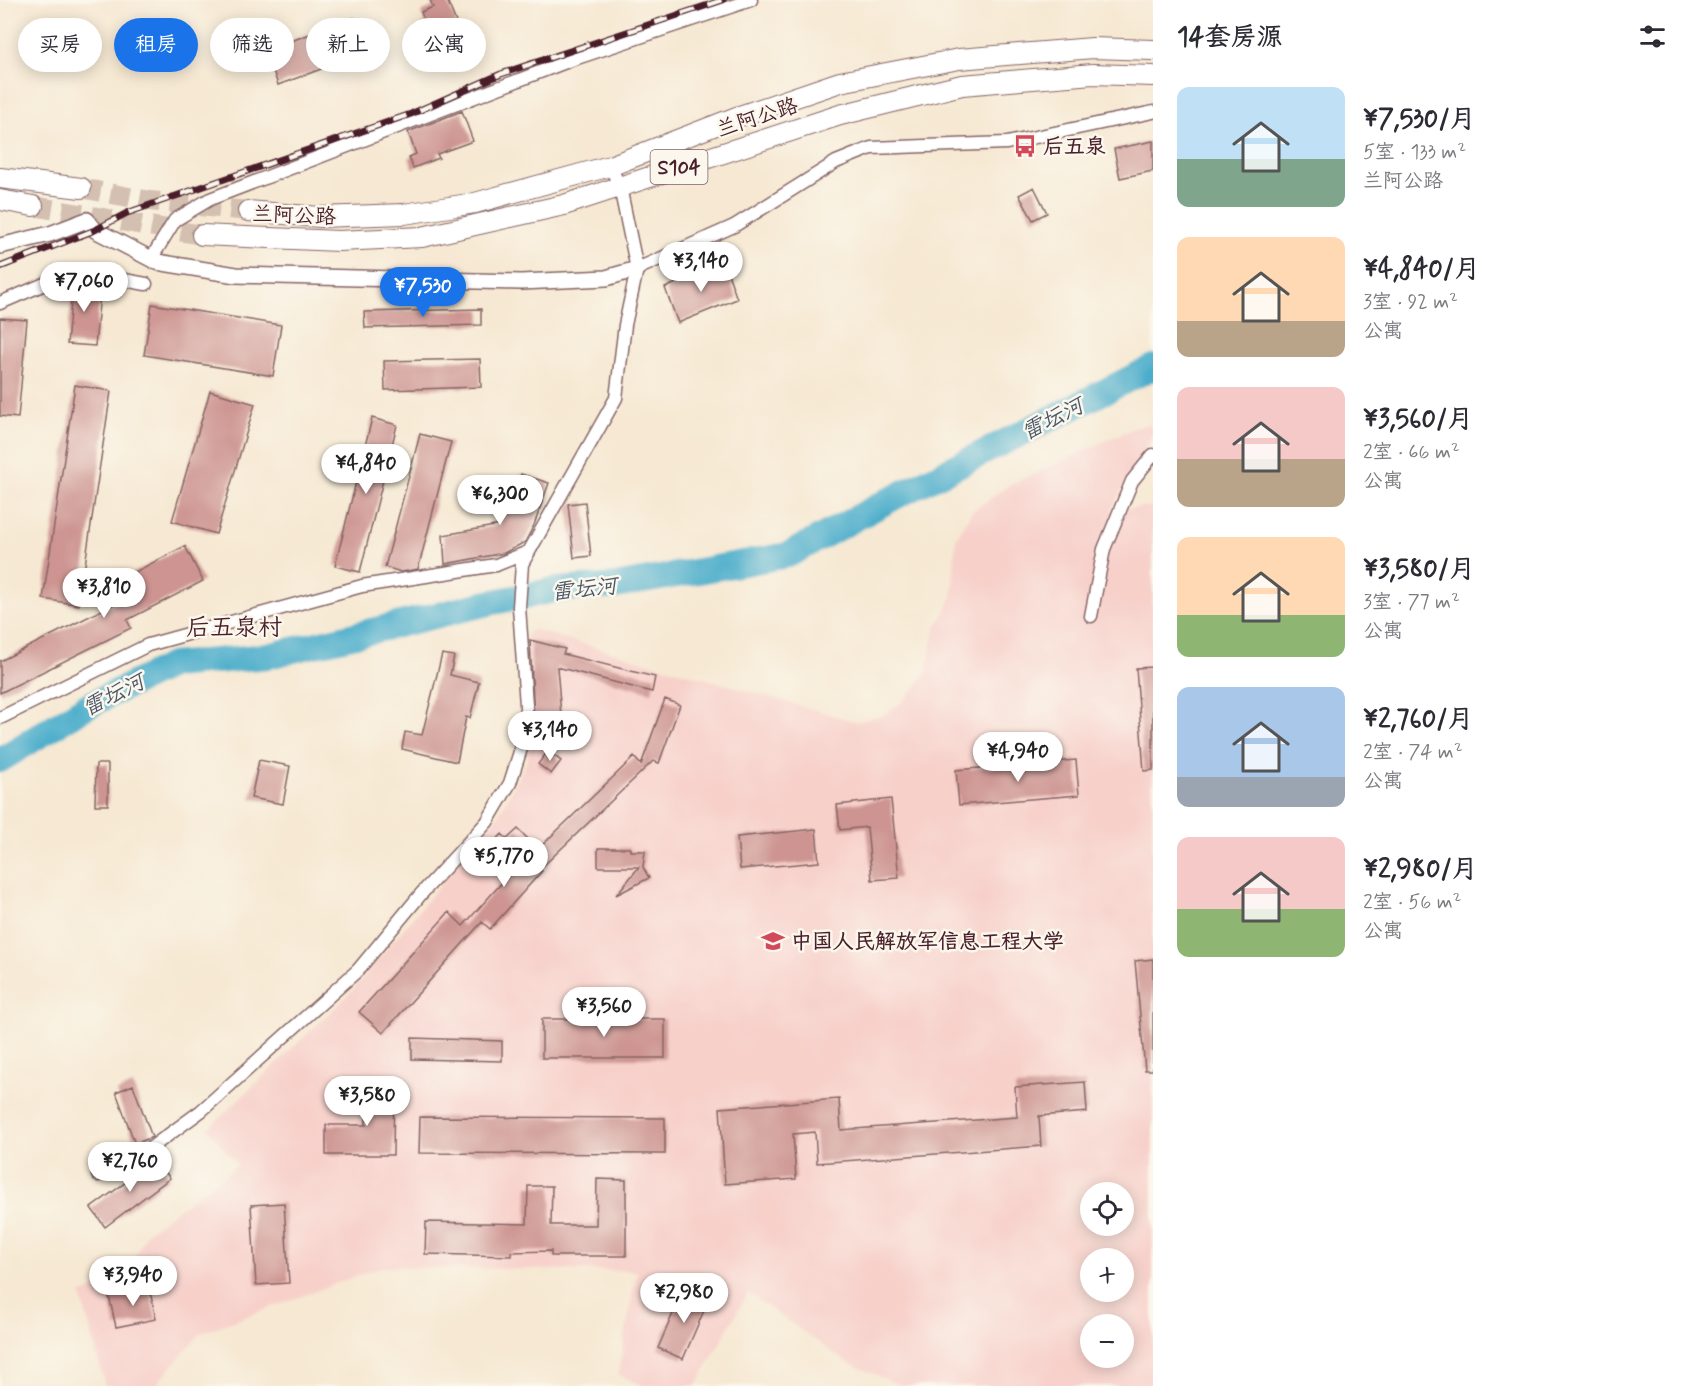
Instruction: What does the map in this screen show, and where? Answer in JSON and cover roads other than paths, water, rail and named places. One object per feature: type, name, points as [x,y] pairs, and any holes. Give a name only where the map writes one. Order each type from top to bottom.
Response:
[{"type":"highway","name":"兰阿公路","points":[[248,211],[320,217],[404,214],[476,203],[610,166],[734,118],[840,82],[959,59],[1093,48],[1153,50]]},
{"type":"highway","name":"兰阿公路","points":[[202,235],[339,241],[422,237],[564,206],[840,115],[962,86],[1093,74],[1153,76]]},
{"type":"highway","points":[[0,178],[81,188]]},
{"type":"highway","points":[[0,200],[33,206]]},
{"type":"street","points":[[151,259],[175,220],[210,199],[572,60],[751,0]]},
{"type":"street","points":[[0,246],[50,234],[87,220],[95,230],[151,259],[236,275],[521,282],[606,278],[637,269],[734,226],[836,162],[871,148],[1007,143],[1153,112]]},
{"type":"street","points":[[98,1175],[141,1155],[201,1111],[358,970],[421,894],[487,822],[510,783],[525,735],[526,705],[519,607],[522,564],[616,398],[625,325],[637,269],[620,187],[610,166]]},
{"type":"street","points":[[0,303],[75,270],[146,284]]},
{"type":"street","points":[[1091,616],[1104,549],[1132,481],[1153,455]]},
{"type":"street","points":[[0,718],[148,645],[362,586],[496,565],[528,552]]},
{"type":"waterway","name":"雷坛河","points":[[0,760],[87,706],[172,665],[268,656],[488,603],[555,590],[615,586],[788,555],[893,498],[1153,367]]},
{"type":"tunnel","points":[[81,188],[150,201],[248,211]]},
{"type":"tunnel","points":[[33,206],[202,235]]},
{"type":"railway","points":[[0,267],[95,230],[127,213],[411,114],[501,74],[723,0]]},
{"type":"place","name":"后五泉","points":[[1025,146]]},
{"type":"place","name":"中国人民解放军信息工程大学","points":[[773,941]]},
{"type":"district","name":"后五泉村","points":[[234,627]]}]
